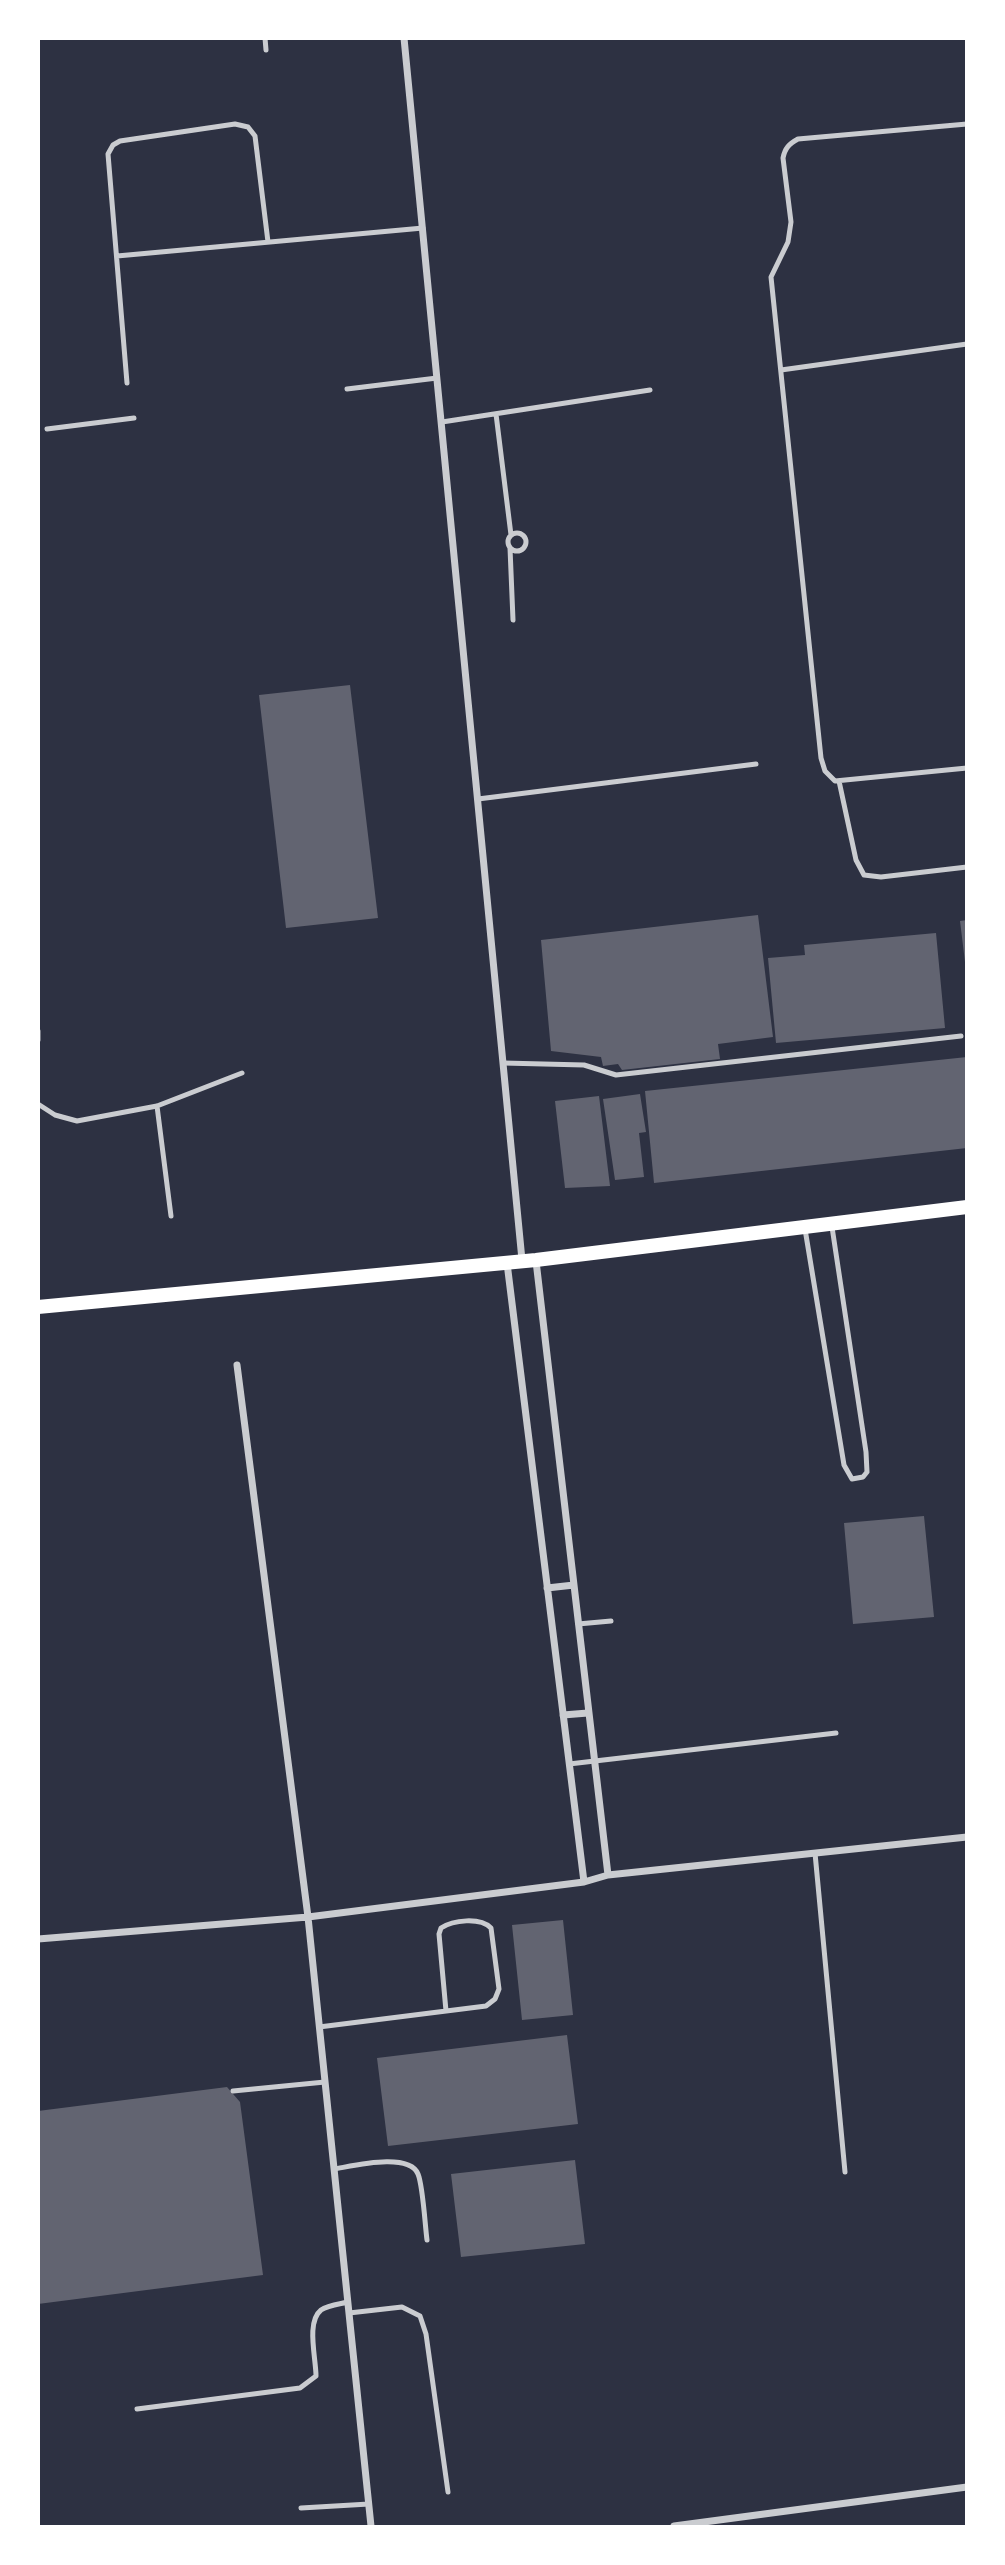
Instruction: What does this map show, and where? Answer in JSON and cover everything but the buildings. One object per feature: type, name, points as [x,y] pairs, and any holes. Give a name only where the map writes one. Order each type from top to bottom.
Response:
[{"type":"main road","points":[[38,1307],[522,1261],[967,1207]]},
{"type":"street","points":[[404,38],[522,1261],[547,1588],[584,1882]]},
{"type":"street","points":[[522,1261],[574,1585],[608,1875]]},
{"type":"street","points":[[237,1365],[308,1917],[371,2526]]},
{"type":"street","points":[[547,1588],[574,1585]]},
{"type":"street","points":[[563,1715],[588,1713]]},
{"type":"street","points":[[38,1939],[308,1917],[584,1882],[608,1875],[967,1837]]},
{"type":"street","points":[[674,2526],[967,2487]]},
{"type":"lane","points":[[265,38],[266,50]]},
{"type":"lane","points":[[127,383],[108,154],[113,145],[120,141],[235,124],[248,127],[255,136],[268,242]]},
{"type":"lane","points":[[967,124],[798,139],[785,150],[783,158],[791,222],[788,242],[771,277],[821,758],[825,771],[835,781],[839,781],[967,768]]},
{"type":"lane","points":[[117,256],[423,229]]},
{"type":"lane","points":[[781,370],[967,344]]},
{"type":"lane","points":[[347,389],[438,377]]},
{"type":"lane","points":[[442,422],[650,390]]},
{"type":"lane","points":[[496,414],[511,535],[508,539],[513,620]]},
{"type":"lane","points":[[47,429],[134,418]]},
{"type":"lane","points":[[510,548],[522,550],[526,541],[520,534],[511,535]]},
{"type":"lane","points":[[478,799],[756,764]]},
{"type":"lane","points":[[839,781],[856,860],[864,875],[881,877],[967,867]]},
{"type":"lane","points":[[38,1031],[38,1041]]},
{"type":"lane","points":[[503,1063],[584,1065],[616,1075],[961,1036]]},
{"type":"lane","points":[[38,1104],[55,1115],[77,1121],[157,1106],[242,1073]]},
{"type":"lane","points":[[157,1106],[171,1216]]},
{"type":"lane","points":[[804,1226],[844,1465],[852,1479],[863,1477],[867,1472],[866,1452],[832,1223]]},
{"type":"lane","points":[[578,1624],[611,1621]]},
{"type":"lane","points":[[569,1764],[835,1733]]},
{"type":"lane","points":[[815,1853],[845,2172]]},
{"type":"lane","points":[[319,2026],[446,2011],[486,2006],[495,1999],[499,1989],[491,1928],[485,1923],[477,1921],[441,1928],[439,1934],[446,2011]]},
{"type":"lane","points":[[233,2091],[325,2081]]},
{"type":"lane","points":[[334,2169],[398,2161],[410,2164],[418,2174],[427,2240]]},
{"type":"lane","points":[[137,2409],[300,2388],[308,2384],[316,2376],[312,2325],[316,2316],[322,2309],[348,2302]]},
{"type":"lane","points":[[349,2313],[402,2307],[420,2316],[426,2334],[448,2492]]},
{"type":"lane","points":[[301,2508],[369,2504]]}]
